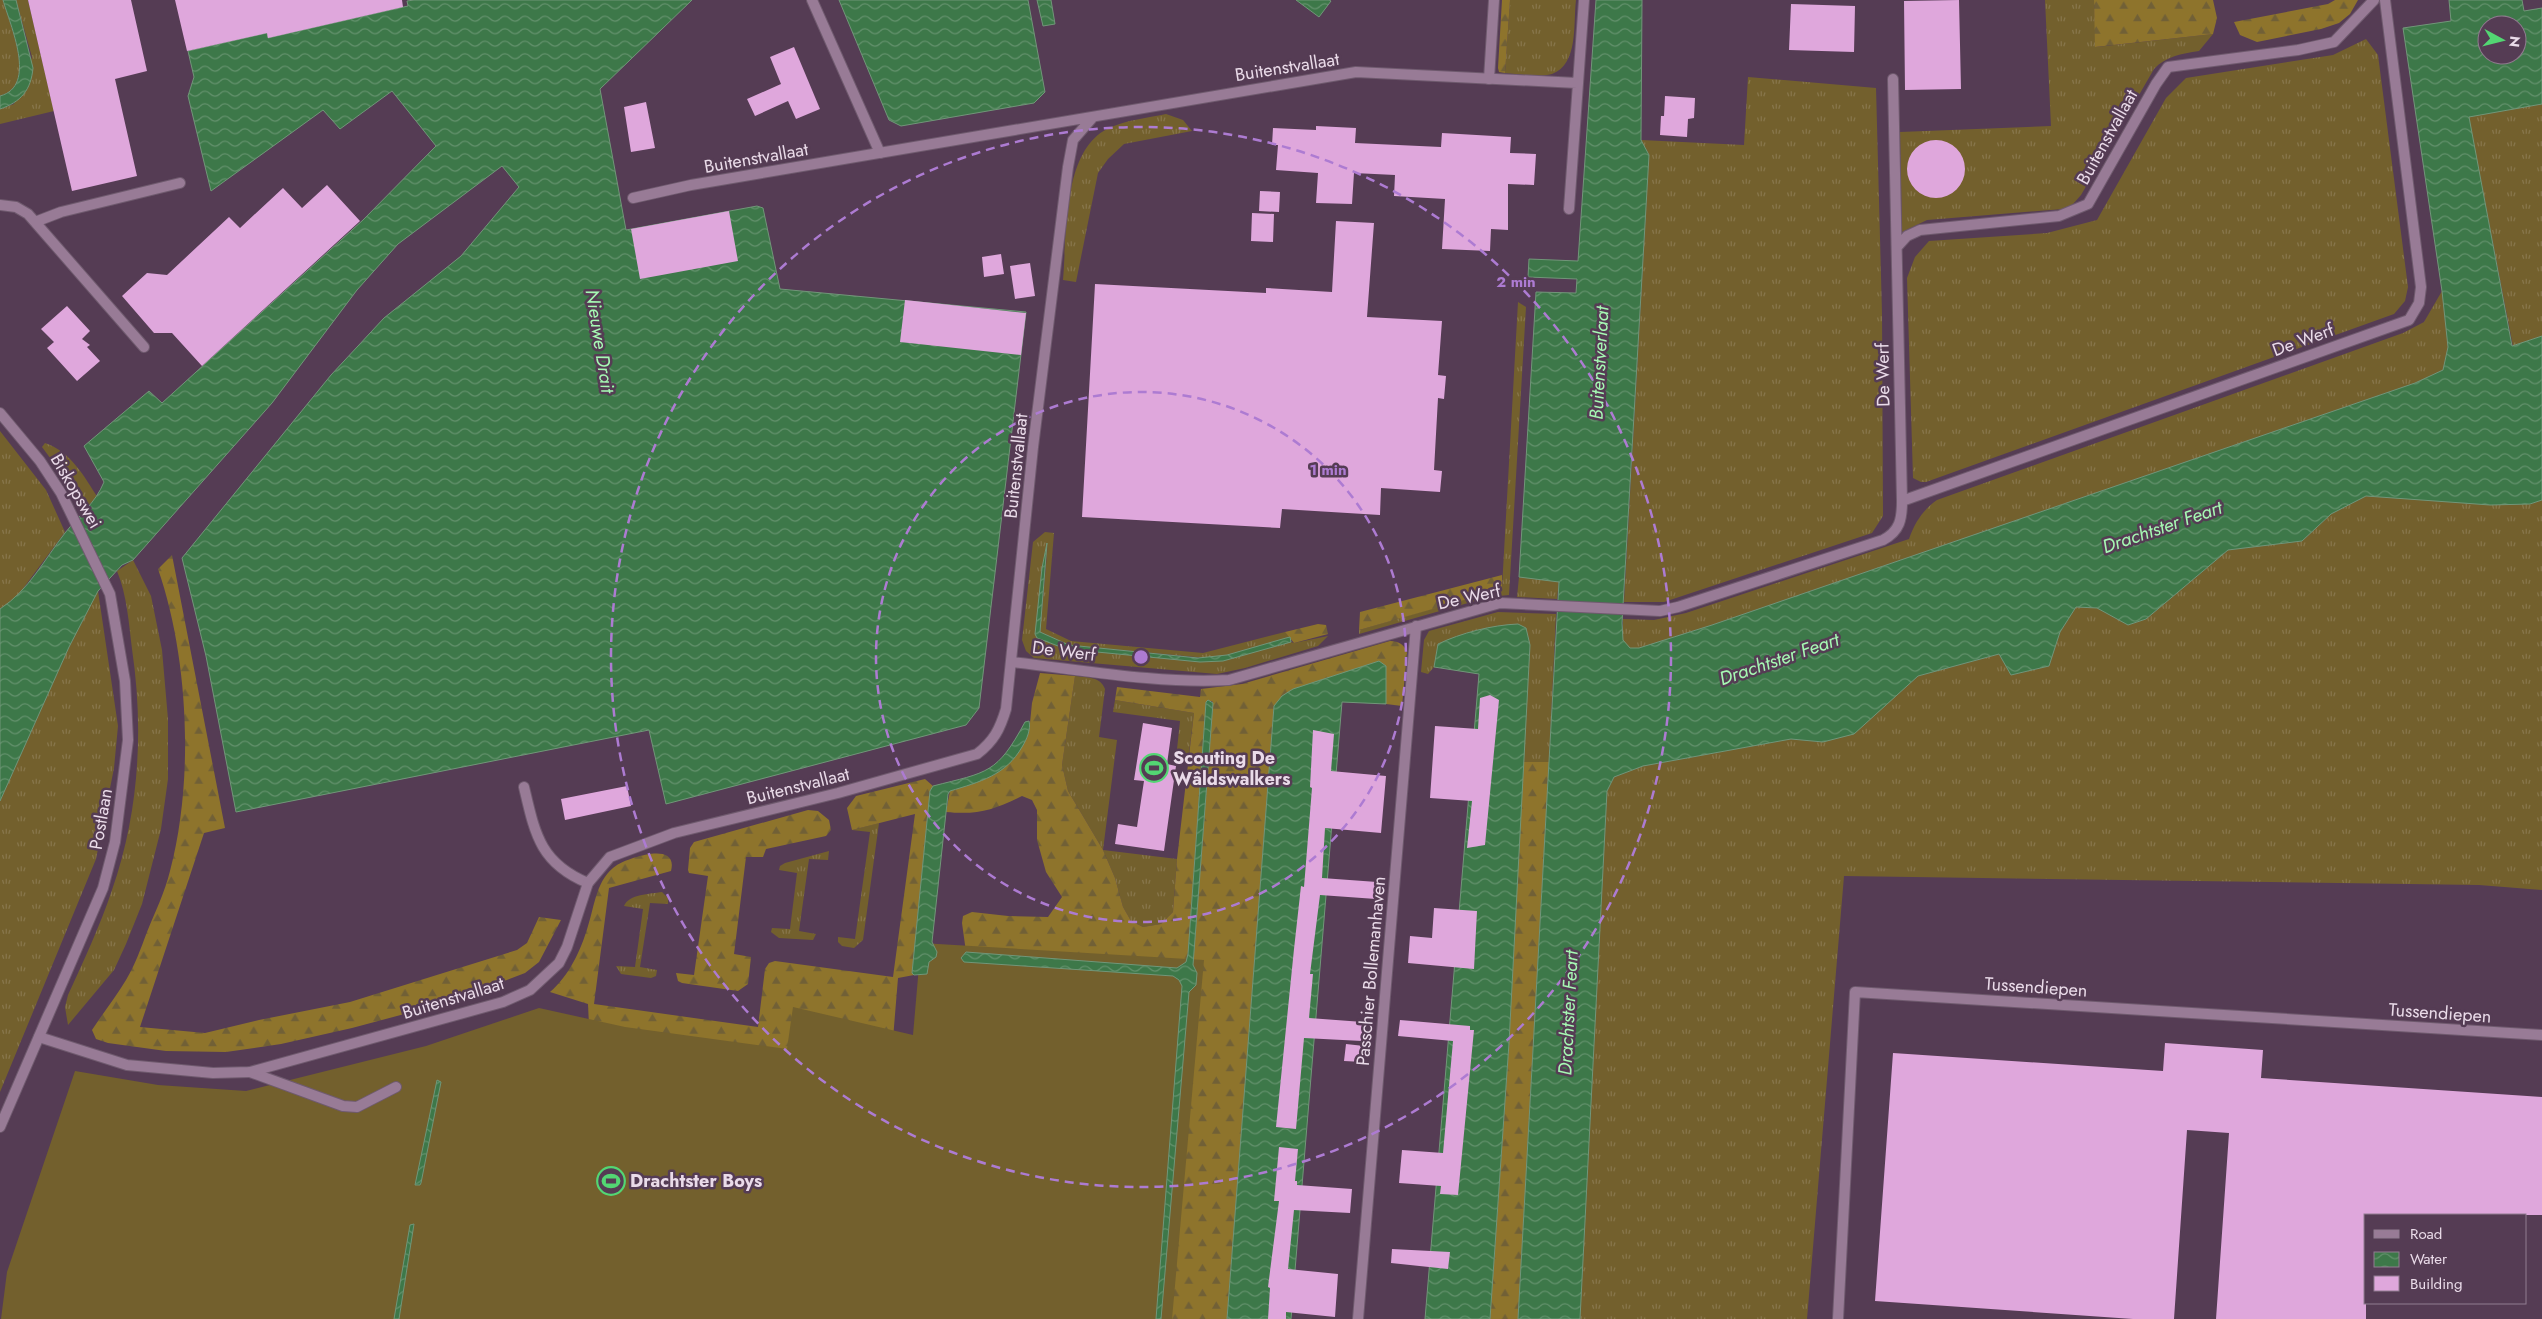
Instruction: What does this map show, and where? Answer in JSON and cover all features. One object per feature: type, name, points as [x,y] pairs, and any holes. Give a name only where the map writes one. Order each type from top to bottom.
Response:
[{"type":"street","points":[[812,0],[880,153]]},
{"type":"street","points":[[1489,79],[1494,0]]},
{"type":"street","points":[[1569,209],[1584,0]]},
{"type":"street","name":"Buitenstvallaat","points":[[1897,247],[1907,236],[1920,230],[2059,216],[2088,204],[2156,84],[2168,68],[2298,50],[2334,42],[2374,0]]},
{"type":"street","name":"De Werf","points":[[1902,501],[2409,320],[2419,303],[2421,287],[2385,0]]},
{"type":"street","name":"Buitenstvallaat","points":[[632,198],[691,185],[1356,72],[1577,83]]},
{"type":"street","points":[[1893,79],[1897,247]]},
{"type":"street","name":"Buitenstvallaat","points":[[39,1037],[127,1065],[213,1073],[250,1072],[503,1002],[530,990],[549,974],[567,947],[588,883],[610,857],[674,834],[838,793],[977,754],[990,744],[1000,730],[1006,708],[1033,447],[1068,167],[1074,140],[1093,117]]},
{"type":"street","points":[[35,222],[61,212],[180,183]]},
{"type":"street","points":[[0,205],[16,207],[28,214],[144,347]]},
{"type":"street","name":"De Werf","points":[[1012,662],[1202,682],[1230,680],[1416,626],[1500,604],[1660,611],[1678,607],[1883,540],[1898,530],[1902,514],[1897,247]]},
{"type":"street","name":"Biskopswei","points":[[0,412],[40,461],[72,512],[110,594]]},
{"type":"street","name":"Postlaan","points":[[0,1127],[103,888],[118,825],[128,740],[125,681],[110,594]]},
{"type":"street","name":"Passchier Bollemanhaven","points":[[1358,1319],[1416,626]]},
{"type":"street","points":[[524,787],[535,834],[554,864],[569,875],[588,883]]},
{"type":"street","name":"Tussendiepen","points":[[1838,1319],[1855,992],[2542,1036]]},
{"type":"street","points":[[250,1072],[343,1106],[357,1107],[396,1087]]},
{"type":"green space","points":[[0,0],[3,0],[15,39],[19,68],[17,80],[11,90],[0,96]]},
{"type":"green space","points":[[16,0],[28,0],[54,111],[0,124],[0,109],[14,104],[32,57]]},
{"type":"green space","points":[[1502,0],[1510,0],[1505,73],[1499,72],[1498,68]]},
{"type":"green space","points":[[1510,0],[1576,0],[1571,52],[1561,69],[1552,74],[1541,76],[1505,73]]},
{"type":"green space","points":[[2045,0],[2094,0],[2096,47],[2213,34],[2199,51],[2169,58],[2154,69],[2081,195],[2073,204],[2063,209],[1927,220],[1902,232],[1900,132],[2051,126]]},
{"type":"green space","points":[[2094,0],[2213,0],[2217,18],[2213,34],[2095,47]]},
{"type":"green space","points":[[2335,0],[2358,0],[2350,14],[2339,23],[2321,29],[2257,42],[2240,35],[2234,22],[2328,4]]},
{"type":"green space","points":[[2366,39],[2378,55],[2408,287],[2405,301],[2394,314],[1926,482],[1913,478],[1907,278],[1915,257],[1929,241],[2047,233],[2097,220],[2166,98],[2186,78],[2333,55]]},
{"type":"green space","points":[[1748,77],[1876,88],[1882,313],[1883,516],[1872,533],[1664,602],[1624,602],[1649,155],[1641,140],[1744,145]]},
{"type":"green space","points":[[2542,104],[2542,336],[2513,346],[2468,116]]},
{"type":"green space","points":[[1166,114],[1183,120],[1192,131],[1124,144],[1108,159],[1098,173],[1076,282],[1063,280],[1070,197],[1074,175],[1082,156],[1092,140],[1107,129],[1129,121]]},
{"type":"green space","points":[[2442,291],[2448,347],[2443,370],[2415,383],[1712,625],[1639,648],[1629,648],[1623,641],[1623,619],[1654,620],[1686,613],[1909,539],[1920,517],[1937,500],[2403,333],[2424,322]]},
{"type":"green space","points":[[1518,302],[1526,307],[1509,595],[1489,597],[1359,634],[1359,630],[1502,588]]},
{"type":"green space","points":[[0,431],[46,490],[65,532],[16,598],[0,609]]},
{"type":"green space","points":[[45,443],[62,452],[70,459],[82,473],[98,498],[86,507],[84,503],[81,505],[68,482],[42,447]]},
{"type":"green space","points":[[2366,496],[2530,504],[2542,500],[2542,890],[2479,885],[1844,876],[1807,1319],[1580,1319],[1607,791],[1614,777],[1643,766],[1791,739],[1823,742],[1893,698],[1918,676],[1999,654],[2011,675],[2049,666],[2060,632],[2076,607],[2097,608],[2128,625],[2146,619],[2228,550],[2302,541],[2331,514]]},
{"type":"green space","points":[[1045,532],[1054,533],[1046,629],[1071,641],[1203,653],[1285,632],[1290,637],[1227,655],[1206,658],[1069,645],[1040,632],[1048,543],[1037,638],[1066,649],[1200,662],[1232,658],[1291,642],[1328,636],[1318,646],[1245,668],[1217,674],[1034,658],[1026,651],[1022,640],[1033,542]]},
{"type":"green space","points":[[172,555],[225,828],[204,833],[140,1027],[205,1033],[350,1002],[517,950],[527,943],[539,917],[561,920],[539,962],[525,973],[453,1001],[352,1028],[281,1044],[226,1052],[166,1051],[108,1043],[96,1039],[92,1030],[129,974],[160,902],[168,879],[178,836],[183,798],[185,720],[182,680],[176,641],[158,569]]},
{"type":"green space","points":[[133,560],[151,596],[162,650],[168,719],[168,779],[161,829],[142,904],[126,944],[114,970],[68,1025],[65,1007],[68,995],[97,930],[112,890],[121,861],[133,801],[138,741],[136,679],[127,610],[117,571]]},
{"type":"green space","points":[[1502,575],[1502,588],[1499,590],[1359,630],[1360,612]]},
{"type":"green space","points":[[1519,577],[1559,581],[1557,599],[1517,597]]},
{"type":"green space","points":[[98,591],[118,726],[114,768],[96,859],[0,1092],[0,801],[69,647]]},
{"type":"green space","points":[[1498,612],[1556,614],[1549,762],[1523,762],[1530,644],[1438,644],[1434,667],[1428,674],[1421,672],[1424,640],[1429,631]]},
{"type":"green space","points":[[1318,624],[1326,625],[1328,634],[1294,643],[1285,632]]},
{"type":"green space","points":[[1390,641],[1401,644],[1407,653],[1402,706],[1386,704],[1386,667],[1274,706],[1227,1319],[1161,1319],[1193,965],[1213,703],[1212,701],[1206,702],[1186,962],[966,952],[962,923],[963,916],[972,912],[1008,916],[1048,917],[1062,897],[1046,872],[1037,840],[1037,810],[1032,800],[1022,796],[1003,805],[977,812],[946,812],[950,791],[994,775],[1030,723],[1032,703],[1040,673],[1075,676],[1062,765],[1068,791],[1103,850],[1115,878],[1123,907],[1131,921],[1143,927],[1161,924],[1173,912],[1177,859],[1194,713],[1115,700],[1117,687],[1200,697],[1201,689],[1242,684]]},
{"type":"green space","points":[[1075,676],[1093,678],[1103,685],[1105,689],[1099,737],[1117,740],[1103,850],[1068,791],[1062,765]]},
{"type":"green space","points":[[1115,700],[1194,713],[1188,761],[1176,759],[1180,721],[1113,712]]},
{"type":"green space","points":[[1523,762],[1549,762],[1518,1319],[1490,1319],[1509,1043]]},
{"type":"green space","points":[[925,779],[933,786],[930,791],[912,973],[914,975],[898,978],[886,1124],[589,1025],[588,1004],[550,992],[569,970],[578,953],[597,893],[605,877],[617,865],[623,862],[651,854],[667,856],[671,862],[671,871],[609,888],[594,1004],[758,1027],[765,969],[769,963],[775,961],[893,977],[915,814],[852,830],[847,808],[856,796]]},
{"type":"green space","points":[[808,810],[818,811],[829,820],[831,830],[826,836],[766,849],[763,857],[746,857],[734,954],[751,957],[748,984],[738,991],[678,981],[676,973],[694,975],[708,876],[689,873],[690,848],[694,842]]},
{"type":"green space","points":[[879,823],[863,940],[854,948],[842,946],[838,942],[838,937],[855,939],[870,832],[852,830]]},
{"type":"green space","points":[[1103,850],[1177,859],[1173,912],[1161,924],[1143,927],[1131,921],[1123,907],[1115,878]]},
{"type":"green space","points":[[829,851],[828,860],[809,859],[799,931],[816,934],[813,940],[779,938],[771,932],[772,928],[790,929],[797,873],[779,870],[780,866]]},
{"type":"green space","points":[[662,892],[668,898],[668,904],[650,903],[640,967],[657,970],[656,976],[651,978],[621,974],[616,966],[635,967],[643,909],[624,906],[630,899],[635,897]]},
{"type":"green space","name":"Drachtster Boys","points":[[921,943],[1204,960],[1172,1319],[1,1319],[7,1272],[75,1071],[158,1085],[246,1091],[426,1046],[539,1008],[625,1027],[787,1049],[793,1007],[913,1035]]},
{"type":"water","points":[[3,0],[16,0],[33,68],[30,83],[24,94],[14,103],[0,109],[0,96],[11,90],[17,80],[19,68],[15,39]]},
{"type":"water","name":"Nieuwe Drait","points":[[692,0],[600,89],[626,230],[757,206],[763,208],[780,289],[1026,312],[979,708],[966,725],[666,804],[649,730],[236,812],[206,656],[182,558],[331,375],[384,318],[461,256],[519,187],[502,166],[398,244],[357,290],[272,403],[133,560],[122,565],[98,591],[69,647],[0,801],[0,609],[28,584],[65,533],[100,490],[104,482],[84,446],[149,391],[162,403],[363,220],[436,146],[392,91],[340,129],[323,110],[211,191],[188,96],[194,77],[188,51],[267,33],[268,38],[408,6],[407,1]]},
{"type":"water","points":[[839,0],[1028,0],[1045,92],[1034,103],[901,126],[889,120]]},
{"type":"water","points":[[1037,0],[1051,0],[1055,24],[1043,26]]},
{"type":"water","points":[[1296,0],[1329,0],[1331,1],[1319,17]]},
{"type":"water","points":[[1596,0],[1642,0],[1641,140],[1649,155],[1622,623],[1623,640],[1630,648],[1639,648],[1712,625],[2415,383],[2443,370],[2448,347],[2442,291],[2403,28],[2451,21],[2449,0],[2522,0],[2524,11],[2542,8],[2542,104],[2469,117],[2512,346],[2542,336],[2542,500],[2530,504],[2490,505],[2366,496],[2331,514],[2302,541],[2228,550],[2146,619],[2128,625],[2097,608],[2076,607],[2060,632],[2049,666],[2011,675],[1999,654],[1918,676],[1854,734],[1823,742],[1791,739],[1643,766],[1614,777],[1607,791],[1580,1319],[1518,1319],[1559,582],[1519,577],[1536,292],[1576,293],[1577,279],[1528,277],[1529,259],[1578,261]]},
{"type":"water","points":[[1047,543],[1040,632],[1069,645],[1198,658],[1227,655],[1290,637],[1291,642],[1223,661],[1200,662],[1066,649],[1037,638],[1035,634],[1042,568]]},
{"type":"water","points":[[1518,624],[1526,628],[1530,645],[1509,1043],[1490,1319],[1425,1319],[1479,674],[1434,667],[1438,644],[1477,630]]},
{"type":"water","points":[[1379,661],[1386,666],[1386,704],[1342,702],[1291,1319],[1227,1319],[1274,706],[1282,696],[1293,689]]},
{"type":"water","points":[[1208,700],[1213,703],[1193,965],[1197,973],[1196,985],[1189,992],[1161,1319],[1156,1319],[1182,986],[1179,980],[1173,976],[964,962],[961,958],[966,952],[1177,968],[1186,962],[1206,702]]},
{"type":"water","points":[[1029,721],[1029,731],[1016,757],[1000,771],[982,781],[950,791],[948,794],[932,942],[937,952],[936,957],[929,962],[927,974],[914,975],[912,973],[930,791],[933,786],[967,777],[989,768],[1007,752],[1025,722]]},
{"type":"water","points":[[437,1080],[441,1082],[421,1183],[420,1185],[415,1185]]},
{"type":"water","points":[[414,1224],[399,1319],[394,1319],[410,1225]]},
{"type":"building","points":[[28,0],[131,0],[147,71],[115,79],[137,176],[72,191]]},
{"type":"building","points":[[175,0],[402,0],[403,7],[268,38],[267,33],[187,51]]},
{"type":"building","points":[[1959,0],[1961,89],[1905,90],[1904,1]]},
{"type":"building","points":[[1791,4],[1855,6],[1854,52],[1789,50]]},
{"type":"building","points":[[794,47],[820,109],[796,119],[788,101],[755,116],[747,99],[781,84],[770,57]]},
{"type":"building","points":[[1665,96],[1695,98],[1694,118],[1688,119],[1687,137],[1660,135],[1661,116],[1664,116]]},
{"type":"building","points":[[646,102],[655,148],[631,152],[624,107]]},
{"type":"building","points":[[1316,126],[1356,128],[1355,143],[1441,147],[1442,133],[1511,137],[1510,153],[1536,154],[1534,185],[1508,184],[1508,230],[1491,229],[1490,251],[1442,249],[1445,199],[1394,196],[1395,175],[1354,173],[1352,204],[1316,203],[1318,173],[1276,170],[1278,145],[1272,145],[1273,128],[1316,130]]},
{"type":"building","points":[[1936,140],[1947,142],[1960,153],[1965,169],[1963,180],[1952,193],[1936,198],[1925,196],[1912,185],[1907,169],[1909,158],[1920,145]]},
{"type":"building","points":[[327,185],[360,221],[202,366],[172,333],[154,333],[122,296],[147,273],[167,275],[229,217],[240,228],[283,188],[302,208]]},
{"type":"building","points":[[1260,191],[1280,192],[1279,212],[1259,211]]},
{"type":"building","points":[[729,211],[738,261],[640,279],[631,229]]},
{"type":"building","points":[[1252,213],[1274,214],[1273,242],[1251,241]]},
{"type":"building","points":[[1336,221],[1374,223],[1367,317],[1442,321],[1438,375],[1446,376],[1444,399],[1438,398],[1434,470],[1442,471],[1440,492],[1381,488],[1380,515],[1282,509],[1280,528],[1082,517],[1095,284],[1266,293],[1266,288],[1332,292]]},
{"type":"building","points":[[1001,254],[1004,274],[984,277],[982,257]]},
{"type":"building","points":[[1030,263],[1035,296],[1015,299],[1010,266]]},
{"type":"building","points":[[905,300],[1026,313],[1021,355],[900,342]]},
{"type":"building","points":[[67,306],[90,331],[82,339],[90,345],[87,347],[100,361],[77,381],[47,348],[54,342],[41,329]]},
{"type":"building","points":[[1490,695],[1499,700],[1485,845],[1467,848],[1472,801],[1430,798],[1435,726],[1478,729],[1480,698]]},
{"type":"building","points":[[1143,723],[1172,728],[1167,764],[1176,766],[1164,851],[1115,844],[1118,824],[1137,827],[1144,781],[1134,780]]},
{"type":"building","points":[[1313,730],[1334,734],[1331,771],[1386,776],[1381,833],[1325,828],[1322,878],[1377,882],[1376,899],[1320,895],[1310,974],[1313,974],[1309,1018],[1363,1022],[1362,1041],[1304,1038],[1296,1129],[1276,1127],[1301,886],[1304,887],[1312,788],[1310,787]]},
{"type":"building","points":[[627,786],[631,806],[565,820],[561,799]]},
{"type":"building","points":[[1434,908],[1477,911],[1474,969],[1408,963],[1410,936],[1432,938]]},
{"type":"building","points":[[1400,1020],[1470,1026],[1470,1030],[1474,1030],[1458,1195],[1440,1194],[1441,1186],[1399,1183],[1402,1150],[1443,1153],[1453,1041],[1398,1036]]},
{"type":"building","points":[[2165,1043],[2263,1050],[2261,1078],[2542,1097],[2542,1215],[2364,1214],[2364,1304],[2366,1304],[2366,1319],[2216,1319],[2229,1133],[2187,1130],[2174,1319],[2133,1319],[1875,1301],[1893,1053],[2163,1071]]},
{"type":"building","points":[[1346,1044],[1364,1046],[1363,1062],[1344,1061]]},
{"type":"building","points":[[1279,1147],[1298,1149],[1295,1181],[1297,1181],[1297,1185],[1352,1189],[1350,1213],[1294,1210],[1288,1269],[1338,1274],[1335,1317],[1286,1312],[1286,1319],[1268,1319],[1270,1288],[1268,1287],[1279,1201],[1274,1201]]},
{"type":"building","points":[[1392,1249],[1450,1252],[1448,1269],[1391,1263]]},
{"type":"place","name":"Scouting De Wâldswalkers","points":[[1154,768]]},
{"type":"place","name":"Drachtster Boys","points":[[611,1181]]},
{"type":"water label","name":"Buitenstverlaat","points":[[1599,363]]},
{"type":"water label","name":"Drachtster Feart","points":[[2162,527]]},
{"type":"water label","name":"Drachtster Feart","points":[[1779,659]]},
{"type":"water label","name":"Drachtster Feart","points":[[1568,1013]]}]
